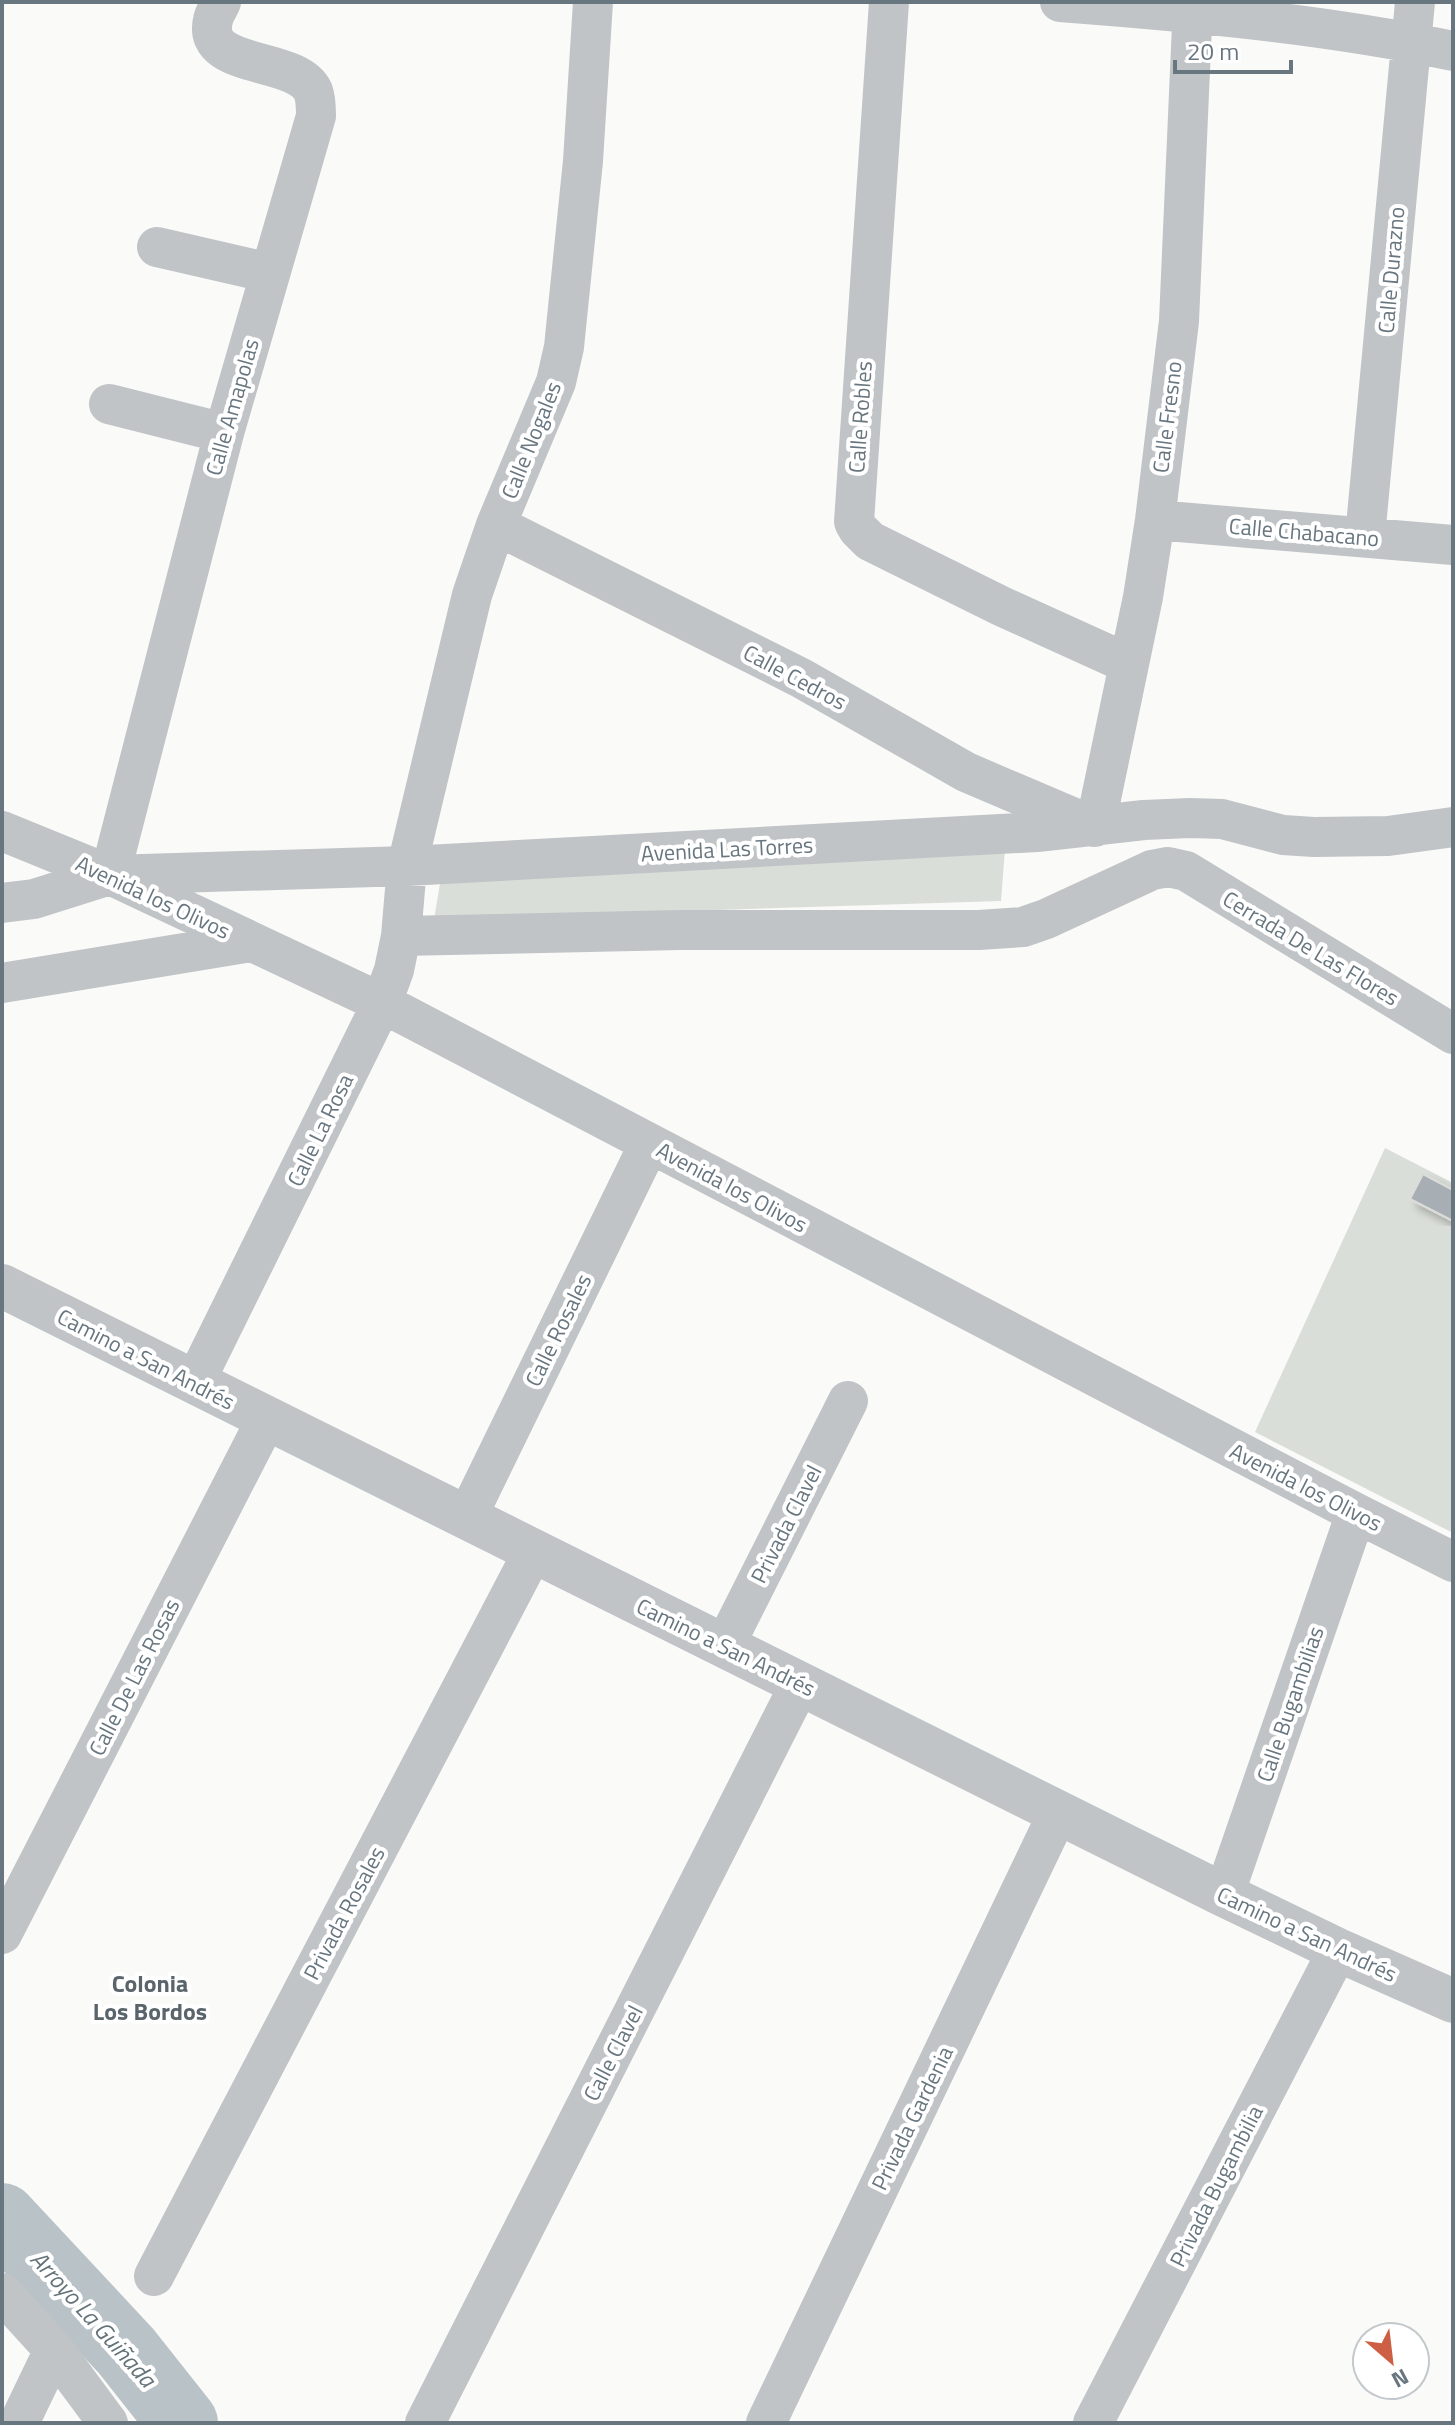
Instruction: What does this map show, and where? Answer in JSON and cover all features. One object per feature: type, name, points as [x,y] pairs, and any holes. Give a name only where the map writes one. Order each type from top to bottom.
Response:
[{"type":"street","name":"Calle Amapolas","points":[[110,875],[224,433],[316,116],[313,92],[299,75],[230,54],[220,47],[212,31],[221,2]]},
{"type":"street","name":"Calle Nogales","points":[[407,866],[472,595],[496,525],[556,382],[564,347],[583,161],[593,2]]},
{"type":"street","name":"Calle Robles","points":[[889,2],[854,522],[870,541],[1001,606],[1129,664]]},
{"type":"street","points":[[1060,2],[1192,7],[1453,51]]},
{"type":"street","name":"Calle Durazno","points":[[1365,537],[1415,2]]},
{"type":"street","name":"Calle Fresno","points":[[1095,827],[1143,597],[1179,321],[1192,7]]},
{"type":"street","points":[[157,247],[270,273]]},
{"type":"street","points":[[109,404],[224,433]]},
{"type":"street","name":"Calle Chabacano","points":[[1155,520],[1453,545]]},
{"type":"street","name":"Calle Cedros","points":[[496,525],[801,678],[966,772],[1095,827]]},
{"type":"street","name":"Avenida Las Torres","points":[[2,903],[34,899],[110,875],[407,866],[1095,827],[1144,820],[1222,819],[1283,835],[1348,838],[1453,827]]},
{"type":"street","name":"Avenida los Olivos","points":[[2,831],[110,875],[382,1003],[1453,1562]]},
{"type":"street","name":"Calle La Rosa","points":[[195,1382],[382,1003],[394,970],[401,936],[407,866]]},
{"type":"street","name":"Cerrada De Las Flores","points":[[401,936],[1023,927],[1152,870],[1168,867],[1186,871],[1453,1034]]},
{"type":"street","points":[[2,983],[251,942]]},
{"type":"street","name":"Calle Rosales","points":[[467,1517],[649,1144]]},
{"type":"street","name":"Camino a San Andrés","points":[[2,1286],[1224,1895],[1453,2001]]},
{"type":"street","name":"Privada Clavel","points":[[724,1647],[848,1401]]},
{"type":"street","name":"Calle De Las Rosas","points":[[2,1934],[266,1420]]},
{"type":"street","name":"Calle Bugambilias","points":[[1224,1895],[1356,1513]]},
{"type":"street","name":"Privada Rosales","points":[[154,2276],[534,1550]]},
{"type":"street","name":"Calle Clavel","points":[[425,2423],[800,1684]]},
{"type":"street","name":"Privada Gardenia","points":[[766,2423],[1058,1813]]},
{"type":"street","name":"Privada Bugambilia","points":[[1093,2423],[1338,1950]]},
{"type":"street","points":[[2,2293],[54,2350],[108,2423]]},
{"type":"street","points":[[19,2423],[54,2350]]},
{"type":"shaded area","points":[[1005,849],[1001,901],[434,919],[441,878]]},
{"type":"shaded area","points":[[1385,1148],[1453,1183],[1453,1533],[1255,1432]]},
{"type":"building","points":[[1423,1174],[1453,1190],[1453,1221],[1410,1199]]},
{"type":"waterway","name":"Arroyo La Guiñada","points":[[2,2218],[126,2351],[183,2423]]},
{"type":"district","name":"Colonia Los Bordos","points":[[150,1998]]}]
